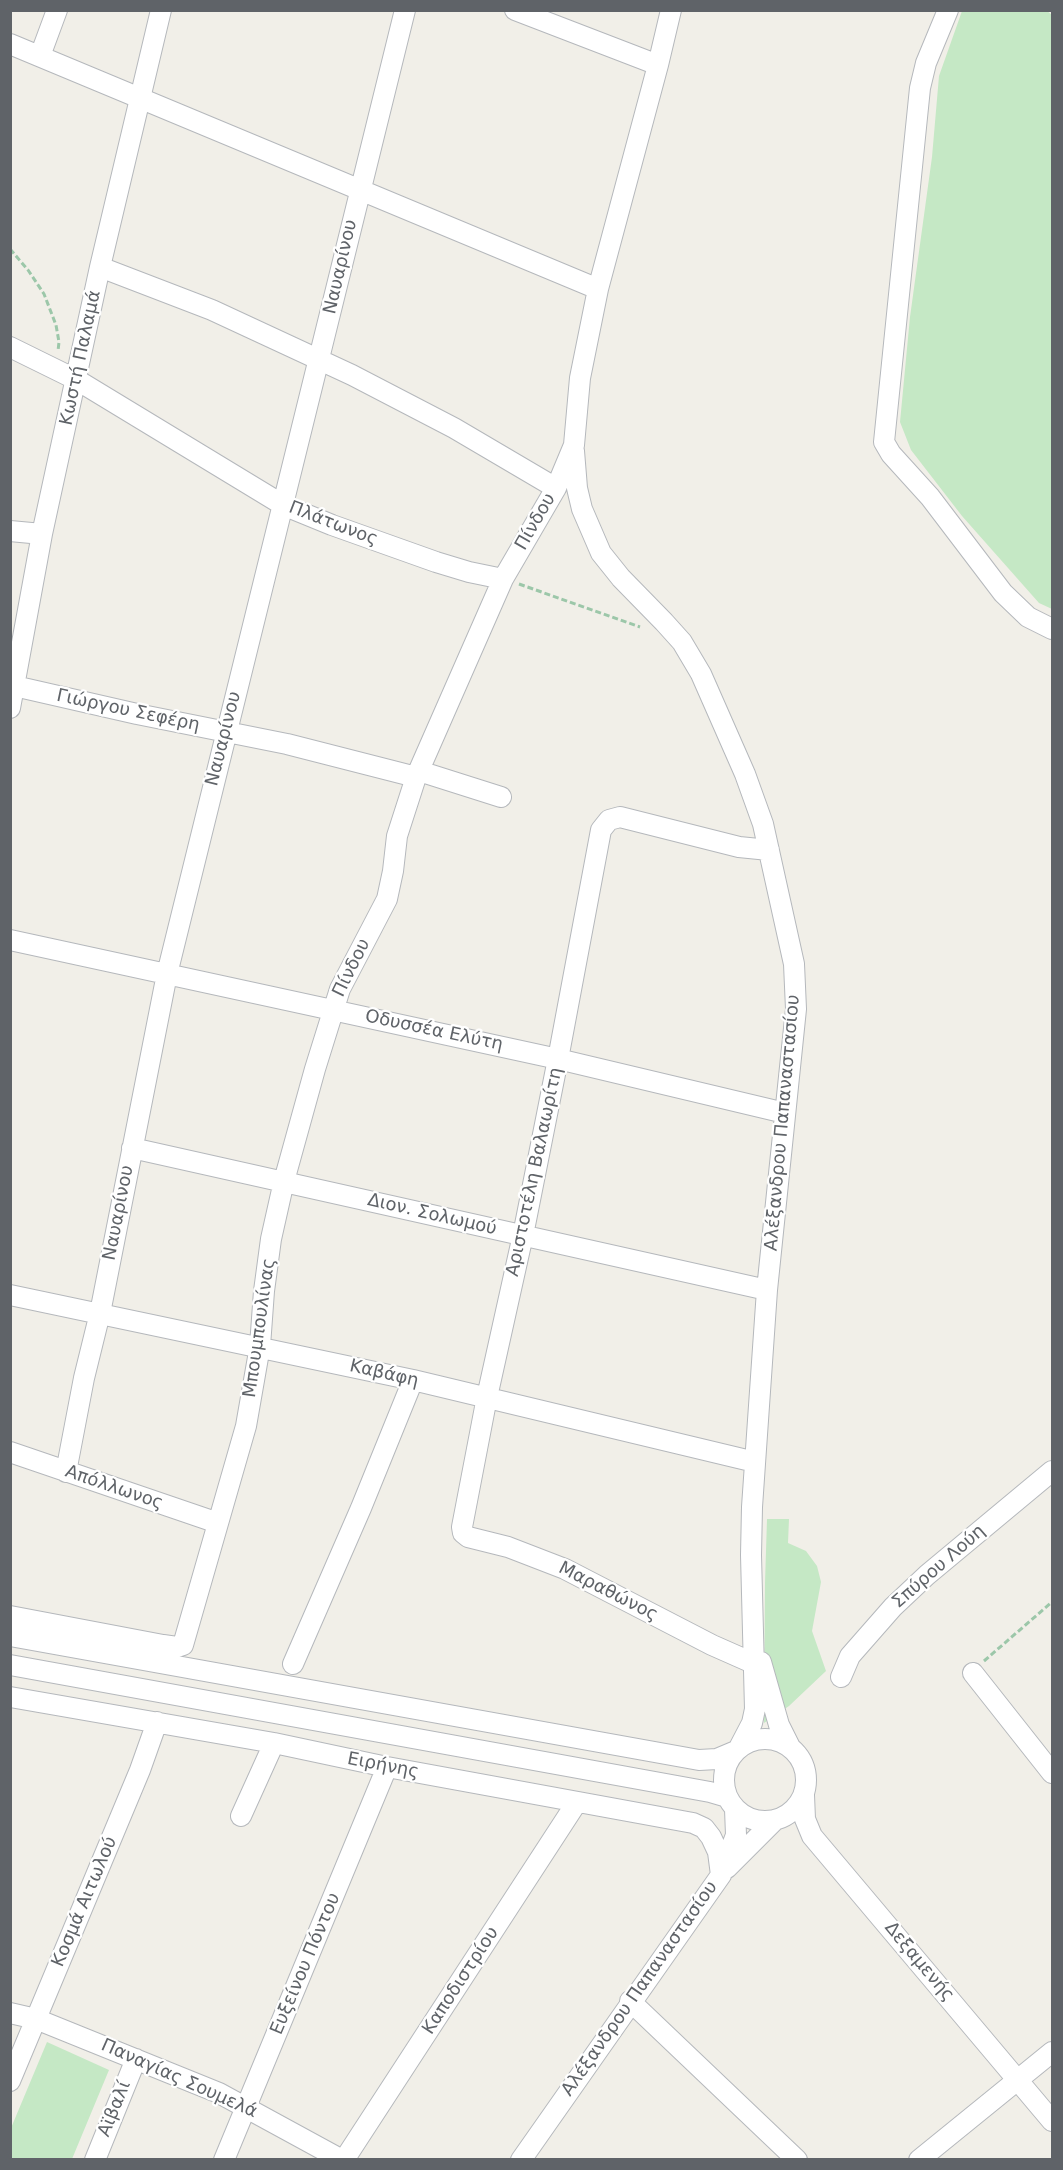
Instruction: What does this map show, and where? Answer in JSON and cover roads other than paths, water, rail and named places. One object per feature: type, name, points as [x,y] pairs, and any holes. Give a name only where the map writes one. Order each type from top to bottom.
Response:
[{"type":"street","points":[[40,56],[57,10]]},
{"type":"street","name":"Κωστή Παλαμά","points":[[10,708],[42,534],[100,267],[161,10]]},
{"type":"street","name":"Ναυαρίνου","points":[[66,1472],[167,974],[405,10]]},
{"type":"street","points":[[514,10],[658,64]]},
{"type":"street","name":"Πίνδου","points":[[333,1010],[349,972],[387,898],[397,836],[417,774],[503,579],[556,488],[574,445],[580,378],[598,289],[671,10]]},
{"type":"street","points":[[948,10],[926,63],[920,88],[884,442],[898,462],[930,497],[1003,594],[1028,617],[1053,629]]},
{"type":"street","points":[[10,44],[598,289]]},
{"type":"street","points":[[100,267],[212,310],[319,359],[454,428],[556,488]]},
{"type":"street","name":"Πλάτωνος","points":[[10,347],[77,380],[283,505],[436,562],[503,579]]},
{"type":"street","name":"Αλέξανδρου Παπαναστασίου","points":[[574,445],[577,488],[582,508],[601,553],[621,578],[682,642],[701,674],[745,774],[763,824],[796,980],[796,1009],[767,1290],[755,1462],[751,1555],[755,1664],[753,1716],[752,1723],[738,1749]]},
{"type":"street","points":[[10,531],[42,534]]},
{"type":"street","name":"Γιώργου Σεφέρη","points":[[13,685],[137,714],[287,744],[417,774],[501,797]]},
{"type":"street","name":"Αριστοτέλη Βαλαωρίτη","points":[[462,1527],[487,1397],[523,1235],[601,830],[609,820],[620,817],[739,847],[769,850]]},
{"type":"street","name":"Οδυσσέα Ελύτη","points":[[10,940],[558,1059],[785,1113]]},
{"type":"street","name":"Μπουμπουλίνας","points":[[10,1616],[163,1645],[177,1647],[183,1645],[246,1426],[260,1346],[271,1239],[284,1181],[333,1010]]},
{"type":"street","name":"Διον. Σολωμού","points":[[132,1148],[767,1290]]},
{"type":"street","name":"Καβάφη","points":[[10,1295],[413,1380],[755,1462]]},
{"type":"street","points":[[292,1664],[361,1508],[413,1380]]},
{"type":"street","name":"Απόλλωνος","points":[[10,1452],[218,1523]]},
{"type":"street","name":"Σπύρου Λούη","points":[[841,1677],[850,1656],[892,1607],[927,1575],[1053,1471]]},
{"type":"street","name":"Μαραθώνος","points":[[462,1527],[463,1533],[468,1537],[508,1547],[565,1569],[692,1635],[755,1664]]},
{"type":"street","points":[[10,1636],[699,1760],[717,1759],[752,1740],[765,1738],[779,1741],[796,1752],[805,1769],[807,1782],[804,1795],[797,1807],[788,1815],[774,1821],[721,1875]]},
{"type":"street","points":[[754,1640],[779,1725],[790,1747]]},
{"type":"street","points":[[10,1665],[710,1792],[731,1803],[746,1818],[774,1821]]},
{"type":"street","points":[[973,1673],[1053,1773]]},
{"type":"street","name":"Ειρήνης","points":[[10,1697],[274,1743],[387,1767],[693,1823],[704,1828],[711,1837],[718,1852],[721,1875]]},
{"type":"street","name":"Κοσμά Αιτωλού","points":[[10,2081],[140,1770],[157,1722]]},
{"type":"street","points":[[241,1816],[274,1743]]},
{"type":"street","points":[[731,1803],[723,1784],[724,1769],[730,1756],[738,1749]]},
{"type":"street","name":"Ευξείνου Πόντου","points":[[224,2160],[387,1767]]},
{"type":"street","name":"Δεξαμενής","points":[[804,1795],[805,1819],[812,1836],[1053,2121]]},
{"type":"street","name":"Καποδιστρίου","points":[[343,2160],[577,1802]]},
{"type":"street","name":"Αλέξανδρου Παπαναστασίου","points":[[521,2160],[630,2001],[721,1875],[736,1835],[731,1803]]},
{"type":"street","points":[[630,2001],[797,2160]]},
{"type":"street","name":"Παναγίας Σουμελά","points":[[10,2013],[36,2019],[246,2107],[343,2160]]},
{"type":"street","points":[[919,2160],[1053,2052]]},
{"type":"street","name":"Αϊβαλί","points":[[95,2160],[136,2059]]}]
